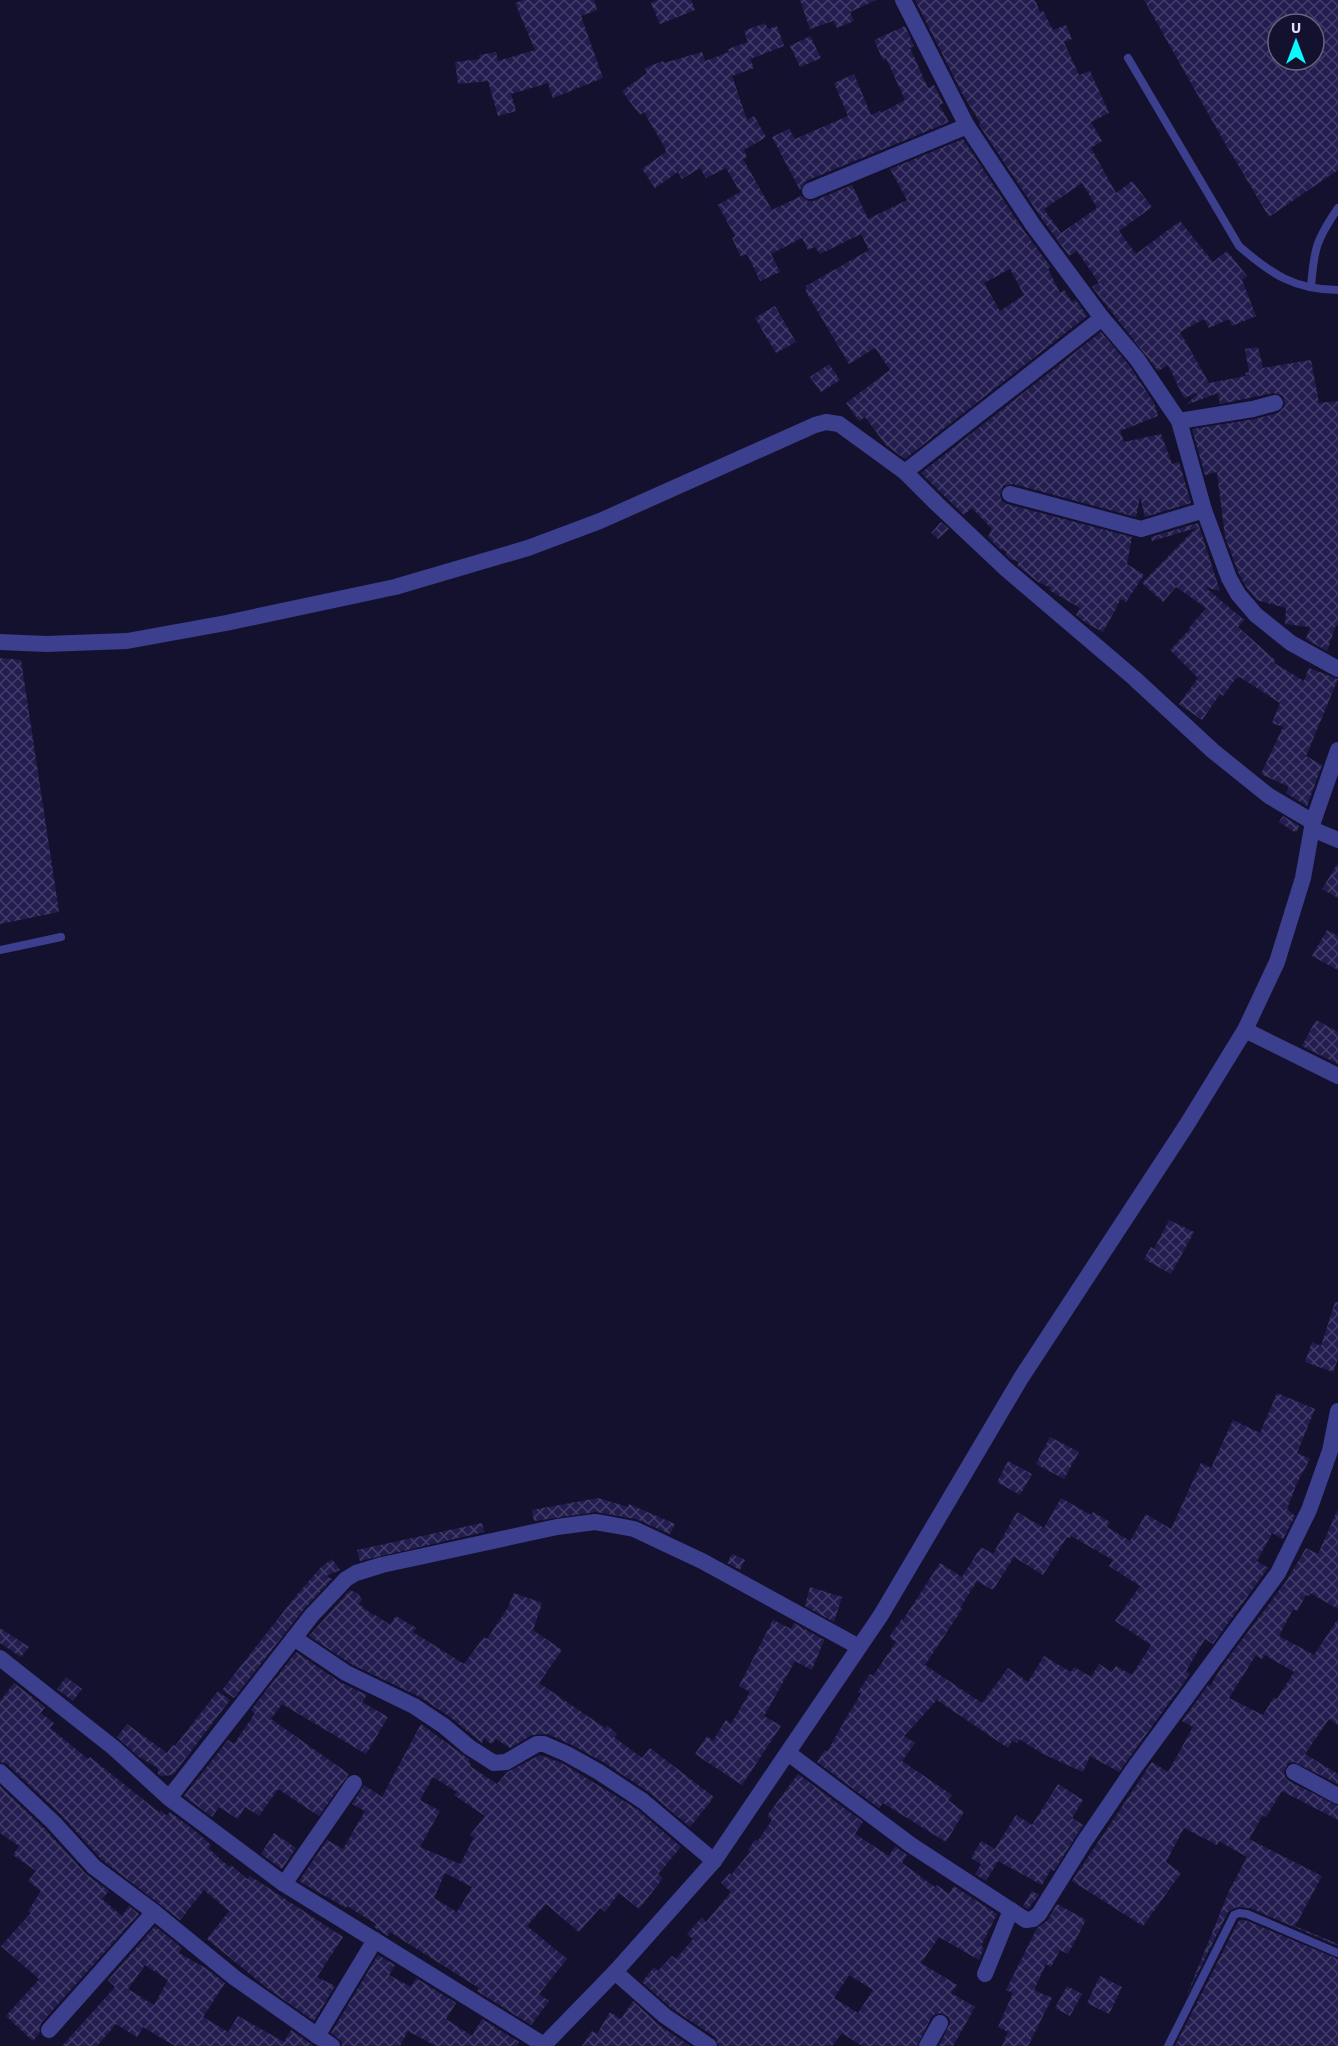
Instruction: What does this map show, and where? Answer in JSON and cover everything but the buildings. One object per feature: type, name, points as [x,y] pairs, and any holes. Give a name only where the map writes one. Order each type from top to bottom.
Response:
[{"type":"street","points":[[903,0],[968,126],[1033,225],[1102,318],[1137,359],[1179,421],[1204,510],[1229,578],[1238,594],[1256,615],[1292,643],[1338,669]]},
{"type":"street","points":[[810,191],[968,126]]},
{"type":"street","points":[[905,472],[1102,318]]},
{"type":"street","points":[[1179,421],[1275,403]]},
{"type":"street","points":[[0,642],[46,644],[128,641],[226,624],[395,587],[528,548],[600,521],[826,422],[839,424],[905,472],[1006,569],[1134,678],[1213,751],[1269,796],[1338,840]]},
{"type":"street","points":[[1010,494],[1140,529],[1204,510]]},
{"type":"street","points":[[0,1658],[114,1748],[169,1798],[284,1884],[544,2046],[615,1972],[714,1861],[859,1647],[924,1545],[1021,1378],[1245,1030],[1277,962],[1303,878],[1312,825],[1338,750]]},
{"type":"street","points":[[1245,1030],[1338,1076]]},
{"type":"street","points":[[788,1753],[911,1845],[1026,1920],[1033,1919],[1039,1914],[1135,1767],[1278,1573],[1334,1454],[1338,1412]]},
{"type":"street","points":[[169,1798],[318,1608],[346,1579],[382,1565],[557,1527],[595,1522],[634,1529],[693,1557],[859,1647]]},
{"type":"street","points":[[294,1638],[346,1673],[414,1706],[444,1726],[469,1747],[495,1762],[506,1762],[537,1744],[544,1744],[567,1754],[599,1772],[643,1802],[714,1861]]},
{"type":"street","points":[[0,1772],[54,1823],[94,1867],[154,1911],[235,1978],[332,2046]]},
{"type":"street","points":[[1294,1772],[1338,1796]]},
{"type":"street","points":[[284,1884],[354,1783]]},
{"type":"street","points":[[985,1974],[1011,1910]]},
{"type":"street","points":[[48,2030],[154,1911]]},
{"type":"street","points":[[317,2036],[375,1940]]},
{"type":"street","points":[[615,1972],[665,2016],[709,2046]]},
{"type":"street","points":[[927,2046],[940,2023]]},
{"type":"lane","points":[[1128,58],[1239,246],[1265,269],[1294,284],[1338,290]]},
{"type":"lane","points":[[1311,287],[1318,241],[1338,208]]},
{"type":"lane","points":[[0,950],[62,937]]},
{"type":"lane","points":[[1168,2046],[1234,1915],[1247,1914],[1338,1953]]}]
